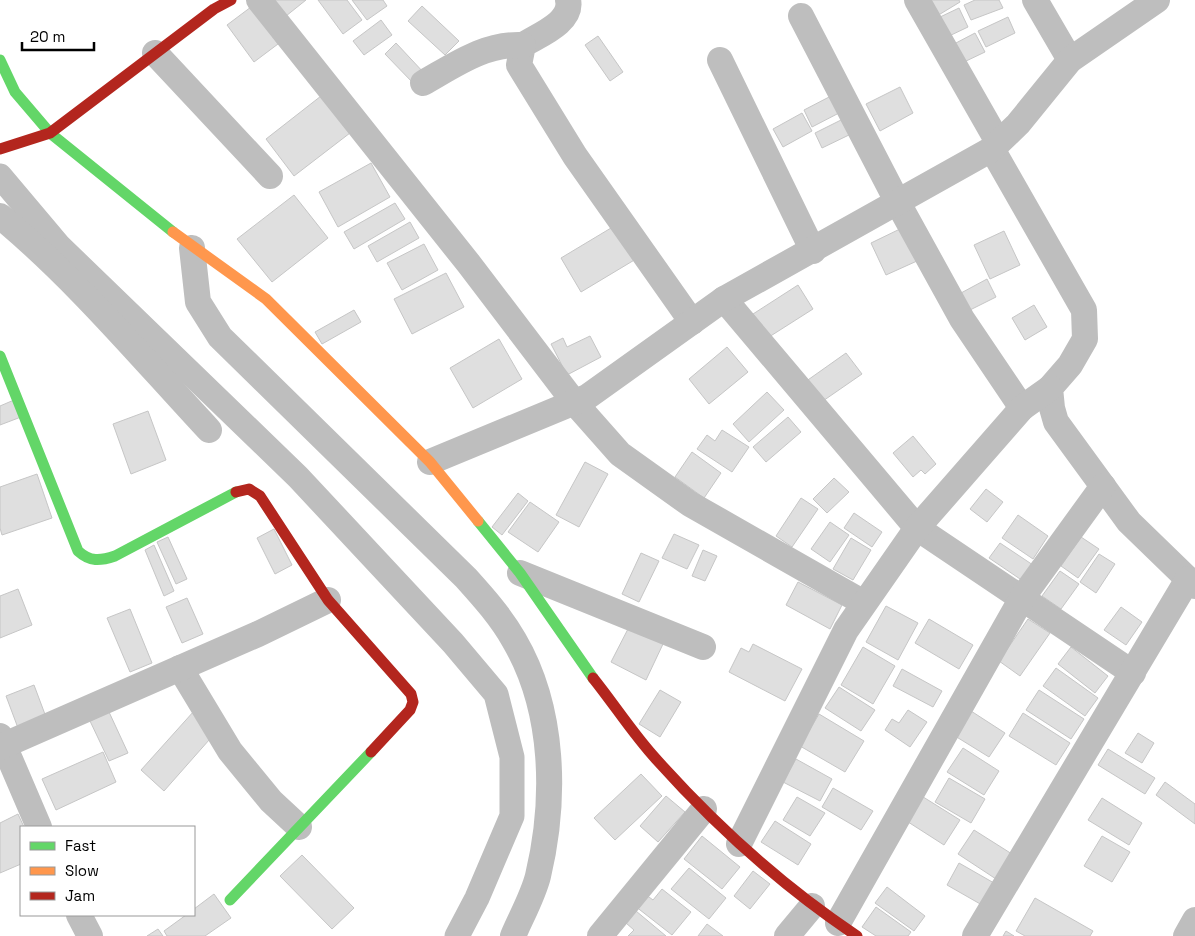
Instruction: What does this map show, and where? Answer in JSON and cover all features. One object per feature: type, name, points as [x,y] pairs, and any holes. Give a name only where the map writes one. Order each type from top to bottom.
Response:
[{"type":"street","points":[[259,0],[469,264],[574,402],[620,454],[682,498],[864,603]]},
{"type":"street","points":[[423,83],[480,51],[498,46],[523,45],[565,18],[569,7],[568,0]]},
{"type":"street","points":[[739,844],[846,630],[864,603],[917,528],[1022,408],[1050,388],[1070,365],[1085,339],[1084,310],[917,0]]},
{"type":"street","points":[[1035,0],[1070,60]]},
{"type":"street","points":[[430,462],[587,397],[724,299],[813,251],[995,146],[1018,124],[1070,60],[1156,0]]},
{"type":"street","points":[[0,149],[50,134],[217,3]]},
{"type":"street","points":[[801,16],[898,203],[962,319],[1022,408]]},
{"type":"street","points":[[523,45],[519,65],[575,156],[692,322]]},
{"type":"street","points":[[155,53],[270,176]]},
{"type":"street","points":[[0,60],[15,92],[50,134],[192,248],[266,300],[430,462],[520,573],[583,664],[655,758],[739,844],[812,906],[848,929],[1022,598],[1103,486]]},
{"type":"street","points":[[720,60],[813,251]]},
{"type":"street","points":[[0,216],[30,241],[90,302],[209,430]]},
{"type":"street","points":[[192,248],[198,302],[220,337],[466,578],[495,610],[515,642],[533,684],[547,740],[549,803],[537,878],[513,936]]},
{"type":"street","points":[[724,299],[917,528],[1133,673]]},
{"type":"street","points":[[0,356],[78,551],[85,559],[97,562],[115,556],[237,492],[250,489],[260,496],[328,600],[411,694],[413,702],[410,710],[230,900]]},
{"type":"street","points":[[975,936],[1133,673],[1192,583],[1129,522],[1056,422],[1052,408],[1050,388]]},
{"type":"street","points":[[520,573],[703,648]]},
{"type":"street","points":[[39,826],[1,743],[180,668],[328,600]]},
{"type":"street","points":[[180,668],[230,751],[271,800],[299,826]]},
{"type":"street","points":[[600,936],[704,809]]},
{"type":"street","points":[[787,936],[812,906]]},
{"type":"street","points":[[80,916],[90,936]]},
{"type":"street","points":[[1186,936],[1195,920]]},
{"type":"building","points":[[273,0],[306,0],[281,20]]},
{"type":"building","points":[[318,0],[347,0],[362,20],[343,34]]},
{"type":"building","points":[[352,0],[383,0],[387,6],[367,20]]},
{"type":"building","points":[[928,0],[959,0],[960,2],[932,19]]},
{"type":"building","points":[[975,0],[999,0],[1003,8],[971,20],[964,5]]},
{"type":"building","points":[[422,6],[459,41],[445,55],[408,21]]},
{"type":"building","points":[[251,7],[278,44],[254,62],[227,25]]},
{"type":"building","points":[[959,8],[968,27],[947,37],[938,18]]},
{"type":"building","points":[[1008,17],[1015,33],[986,47],[978,31]]},
{"type":"building","points":[[381,20],[392,35],[364,55],[353,41]]},
{"type":"building","points":[[975,33],[985,52],[964,62],[954,44]]},
{"type":"building","points":[[598,36],[623,72],[610,81],[585,45]]},
{"type":"building","points":[[396,43],[425,74],[414,84],[385,54]]},
{"type":"building","points":[[900,87],[913,113],[880,131],[866,104]]},
{"type":"building","points":[[321,96],[350,133],[294,176],[266,139]]},
{"type":"building","points":[[831,96],[839,113],[812,127],[804,110]]},
{"type":"building","points":[[802,113],[812,131],[783,147],[773,129]]},
{"type":"building","points":[[843,119],[851,134],[822,148],[815,133]]},
{"type":"building","points":[[371,163],[390,197],[338,227],[319,192]]},
{"type":"building","points":[[294,195],[328,238],[272,282],[237,239]]},
{"type":"building","points":[[395,203],[405,219],[354,249],[344,232]]},
{"type":"building","points":[[410,222],[419,238],[377,262],[368,246]]},
{"type":"building","points":[[616,225],[636,259],[581,292],[561,258]]},
{"type":"building","points":[[902,228],[917,261],[886,275],[871,243]]},
{"type":"building","points":[[1004,231],[1020,265],[990,279],[974,245]]},
{"type":"building","points":[[424,244],[438,270],[402,290],[387,263]]},
{"type":"building","points":[[446,273],[464,307],[412,334],[394,299]]},
{"type":"building","points":[[987,279],[996,297],[970,310],[961,293]]},
{"type":"building","points":[[798,285],[813,309],[769,337],[753,314]]},
{"type":"building","points":[[1034,305],[1047,327],[1025,340],[1012,318]]},
{"type":"building","points":[[354,310],[361,322],[322,344],[315,332]]},
{"type":"building","points":[[590,336],[601,357],[567,375],[551,344],[563,338],[567,347]]},
{"type":"building","points":[[499,339],[522,379],[473,408],[450,368]]},
{"type":"building","points":[[727,347],[748,372],[709,404],[689,379]]},
{"type":"building","points":[[846,353],[862,374],[820,403],[805,382]]},
{"type":"building","points":[[767,392],[784,410],[749,442],[733,424]]},
{"type":"building","points":[[14,400],[21,417],[0,425],[0,406]]},
{"type":"building","points":[[148,411],[166,460],[131,474],[113,424]]},
{"type":"building","points":[[788,417],[801,432],[766,462],[753,447]]},
{"type":"building","points":[[722,430],[749,447],[732,472],[697,449],[707,435],[715,441]]},
{"type":"building","points":[[913,436],[936,464],[925,474],[921,470],[913,477],[893,453]]},
{"type":"building","points":[[692,452],[721,473],[704,498],[675,477]]},
{"type":"building","points":[[585,462],[608,474],[579,527],[556,515]]},
{"type":"building","points":[[37,474],[52,518],[2,535],[0,528],[0,487]]},
{"type":"building","points":[[834,478],[849,492],[827,513],[813,499]]},
{"type":"building","points":[[986,489],[1003,502],[987,522],[970,509]]},
{"type":"building","points":[[518,493],[528,501],[502,535],[492,527]]},
{"type":"building","points":[[801,498],[818,509],[792,547],[776,536]]},
{"type":"building","points":[[530,502],[559,522],[538,552],[508,532]]},
{"type":"building","points":[[854,513],[882,532],[872,547],[844,528]]},
{"type":"building","points":[[1018,515],[1048,536],[1033,559],[1002,538]]},
{"type":"building","points":[[830,522],[849,535],[830,562],[811,549]]},
{"type":"building","points":[[274,529],[292,565],[275,574],[257,538]]},
{"type":"building","points":[[674,534],[699,545],[687,569],[662,558]]},
{"type":"building","points":[[168,537],[187,579],[176,584],[157,542]]},
{"type":"building","points":[[1081,537],[1099,549],[1078,578],[1061,566]]},
{"type":"building","points":[[851,538],[871,550],[853,580],[833,569]]},
{"type":"building","points":[[1000,543],[1033,565],[1023,581],[989,558]]},
{"type":"building","points":[[154,545],[174,591],[164,596],[145,550]]},
{"type":"building","points":[[703,550],[717,556],[705,581],[692,576]]},
{"type":"building","points":[[641,553],[659,561],[639,602],[622,594]]},
{"type":"building","points":[[1099,554],[1115,564],[1096,593],[1080,582]]},
{"type":"building","points":[[1060,571],[1079,584],[1061,609],[1042,596]]},
{"type":"building","points":[[798,582],[842,605],[830,629],[786,605]]},
{"type":"building","points":[[18,589],[32,625],[0,638],[0,596]]},
{"type":"building","points":[[187,598],[203,634],[182,643],[166,607]]},
{"type":"building","points":[[886,606],[918,623],[898,660],[866,642]]},
{"type":"building","points":[[1121,607],[1142,622],[1126,645],[1104,630]]},
{"type":"building","points":[[130,609],[152,663],[130,672],[107,618]]},
{"type":"building","points":[[929,619],[973,645],[959,669],[915,643]]},
{"type":"building","points":[[1028,619],[1050,633],[1020,676],[999,661]]},
{"type":"building","points":[[629,627],[663,644],[646,680],[611,662]]},
{"type":"building","points":[[753,644],[802,669],[785,701],[729,672],[741,648],[749,652]]},
{"type":"building","points":[[863,647],[895,666],[873,704],[841,685]]},
{"type":"building","points":[[1071,647],[1108,676],[1095,693],[1058,664]]},
{"type":"building","points":[[1056,668],[1098,698],[1085,716],[1043,686]]},
{"type":"building","points":[[902,669],[942,691],[933,707],[893,686]]},
{"type":"building","points":[[34,685],[46,717],[18,728],[6,696]]},
{"type":"building","points":[[839,687],[875,710],[861,731],[825,708]]},
{"type":"building","points":[[660,690],[681,702],[660,737],[639,724]]},
{"type":"building","points":[[1039,690],[1084,719],[1071,739],[1026,710]]},
{"type":"building","points":[[908,710],[927,722],[910,747],[885,730],[892,719],[899,723]]},
{"type":"building","points":[[194,711],[217,731],[164,791],[141,770]]},
{"type":"building","points":[[971,711],[1005,733],[989,757],[955,736]]},
{"type":"building","points":[[109,712],[128,753],[109,761],[90,721]]},
{"type":"building","points":[[1023,713],[1070,743],[1056,765],[1009,736]]},
{"type":"building","points":[[819,714],[864,741],[845,772],[800,746]]},
{"type":"building","points":[[1138,733],[1154,743],[1142,763],[1125,753]]},
{"type":"building","points":[[963,748],[999,771],[984,795],[947,772]]},
{"type":"building","points":[[1108,749],[1155,778],[1145,794],[1098,765]]},
{"type":"building","points":[[103,752],[116,782],[56,810],[42,779]]},
{"type":"building","points":[[796,759],[832,779],[820,801],[783,782]]},
{"type":"building","points":[[641,774],[662,796],[615,840],[594,818]]},
{"type":"building","points":[[949,778],[985,799],[971,823],[935,802]]},
{"type":"building","points":[[1165,782],[1195,804],[1195,824],[1156,795]]},
{"type":"building","points":[[833,788],[873,811],[861,830],[822,807]]},
{"type":"building","points":[[920,795],[960,820],[944,845],[905,820]]},
{"type":"building","points":[[666,796],[685,812],[658,842],[640,826]]},
{"type":"building","points":[[797,797],[825,813],[810,836],[783,820]]},
{"type":"building","points":[[1102,798],[1142,823],[1129,845],[1088,820]]},
{"type":"building","points":[[18,814],[24,826],[20,826],[20,864],[0,873],[0,823]]},
{"type":"building","points":[[775,821],[811,844],[798,865],[761,842]]},
{"type":"building","points":[[974,830],[1012,854],[996,879],[958,854]]},
{"type":"building","points":[[702,836],[740,867],[722,889],[684,859]]},
{"type":"building","points":[[1102,836],[1130,852],[1112,882],[1084,866]]},
{"type":"building","points":[[302,855],[354,908],[332,929],[280,876]]},
{"type":"building","points":[[959,863],[994,883],[982,905],[947,885]]},
{"type":"building","points":[[689,868],[726,898],[709,919],[671,889]]},
{"type":"building","points":[[753,871],[770,884],[750,909],[734,896]]},
{"type":"building","points":[[887,887],[925,916],[914,931],[875,903]]},
{"type":"building","points":[[662,889],[691,912],[672,935],[635,906],[645,894],[653,900]]},
{"type":"building","points":[[214,894],[231,918],[205,936],[167,936],[164,931],[185,916],[195,916],[195,908]]},
{"type":"building","points":[[1035,898],[1093,931],[1090,936],[1025,936],[1016,931]]},
{"type":"building","points":[[876,907],[911,932],[908,936],[876,936],[862,927]]},
{"type":"building","points":[[636,911],[666,936],[628,936],[634,930],[626,923]]},
{"type":"building","points":[[707,924],[723,936],[698,936]]},
{"type":"building","points":[[158,929],[163,936],[147,936]]},
{"type":"building","points":[[1006,931],[1014,936],[1003,936]]},
{"type":"waterway","points":[[0,176],[59,246],[298,477],[453,643],[496,694],[512,757],[512,816],[477,898],[457,936]]},
{"type":"traffic: fast","points":[[0,60],[15,92],[50,133],[173,232]]},
{"type":"traffic: fast","points":[[0,356],[78,551],[82,555],[95,560],[115,556],[236,492]]},
{"type":"traffic: fast","points":[[478,521],[520,573],[593,678]]},
{"type":"traffic: fast","points":[[230,900],[371,752]]},
{"type":"traffic: slow","points":[[173,232],[266,299],[430,462],[478,521]]},
{"type":"traffic: jam","points":[[0,149],[50,133],[214,9],[231,0]]},
{"type":"traffic: jam","points":[[236,492],[249,489],[260,496],[328,600],[411,694],[413,702],[410,710],[371,752]]},
{"type":"traffic: jam","points":[[593,678],[631,729],[702,808],[776,876],[857,936]]}]
